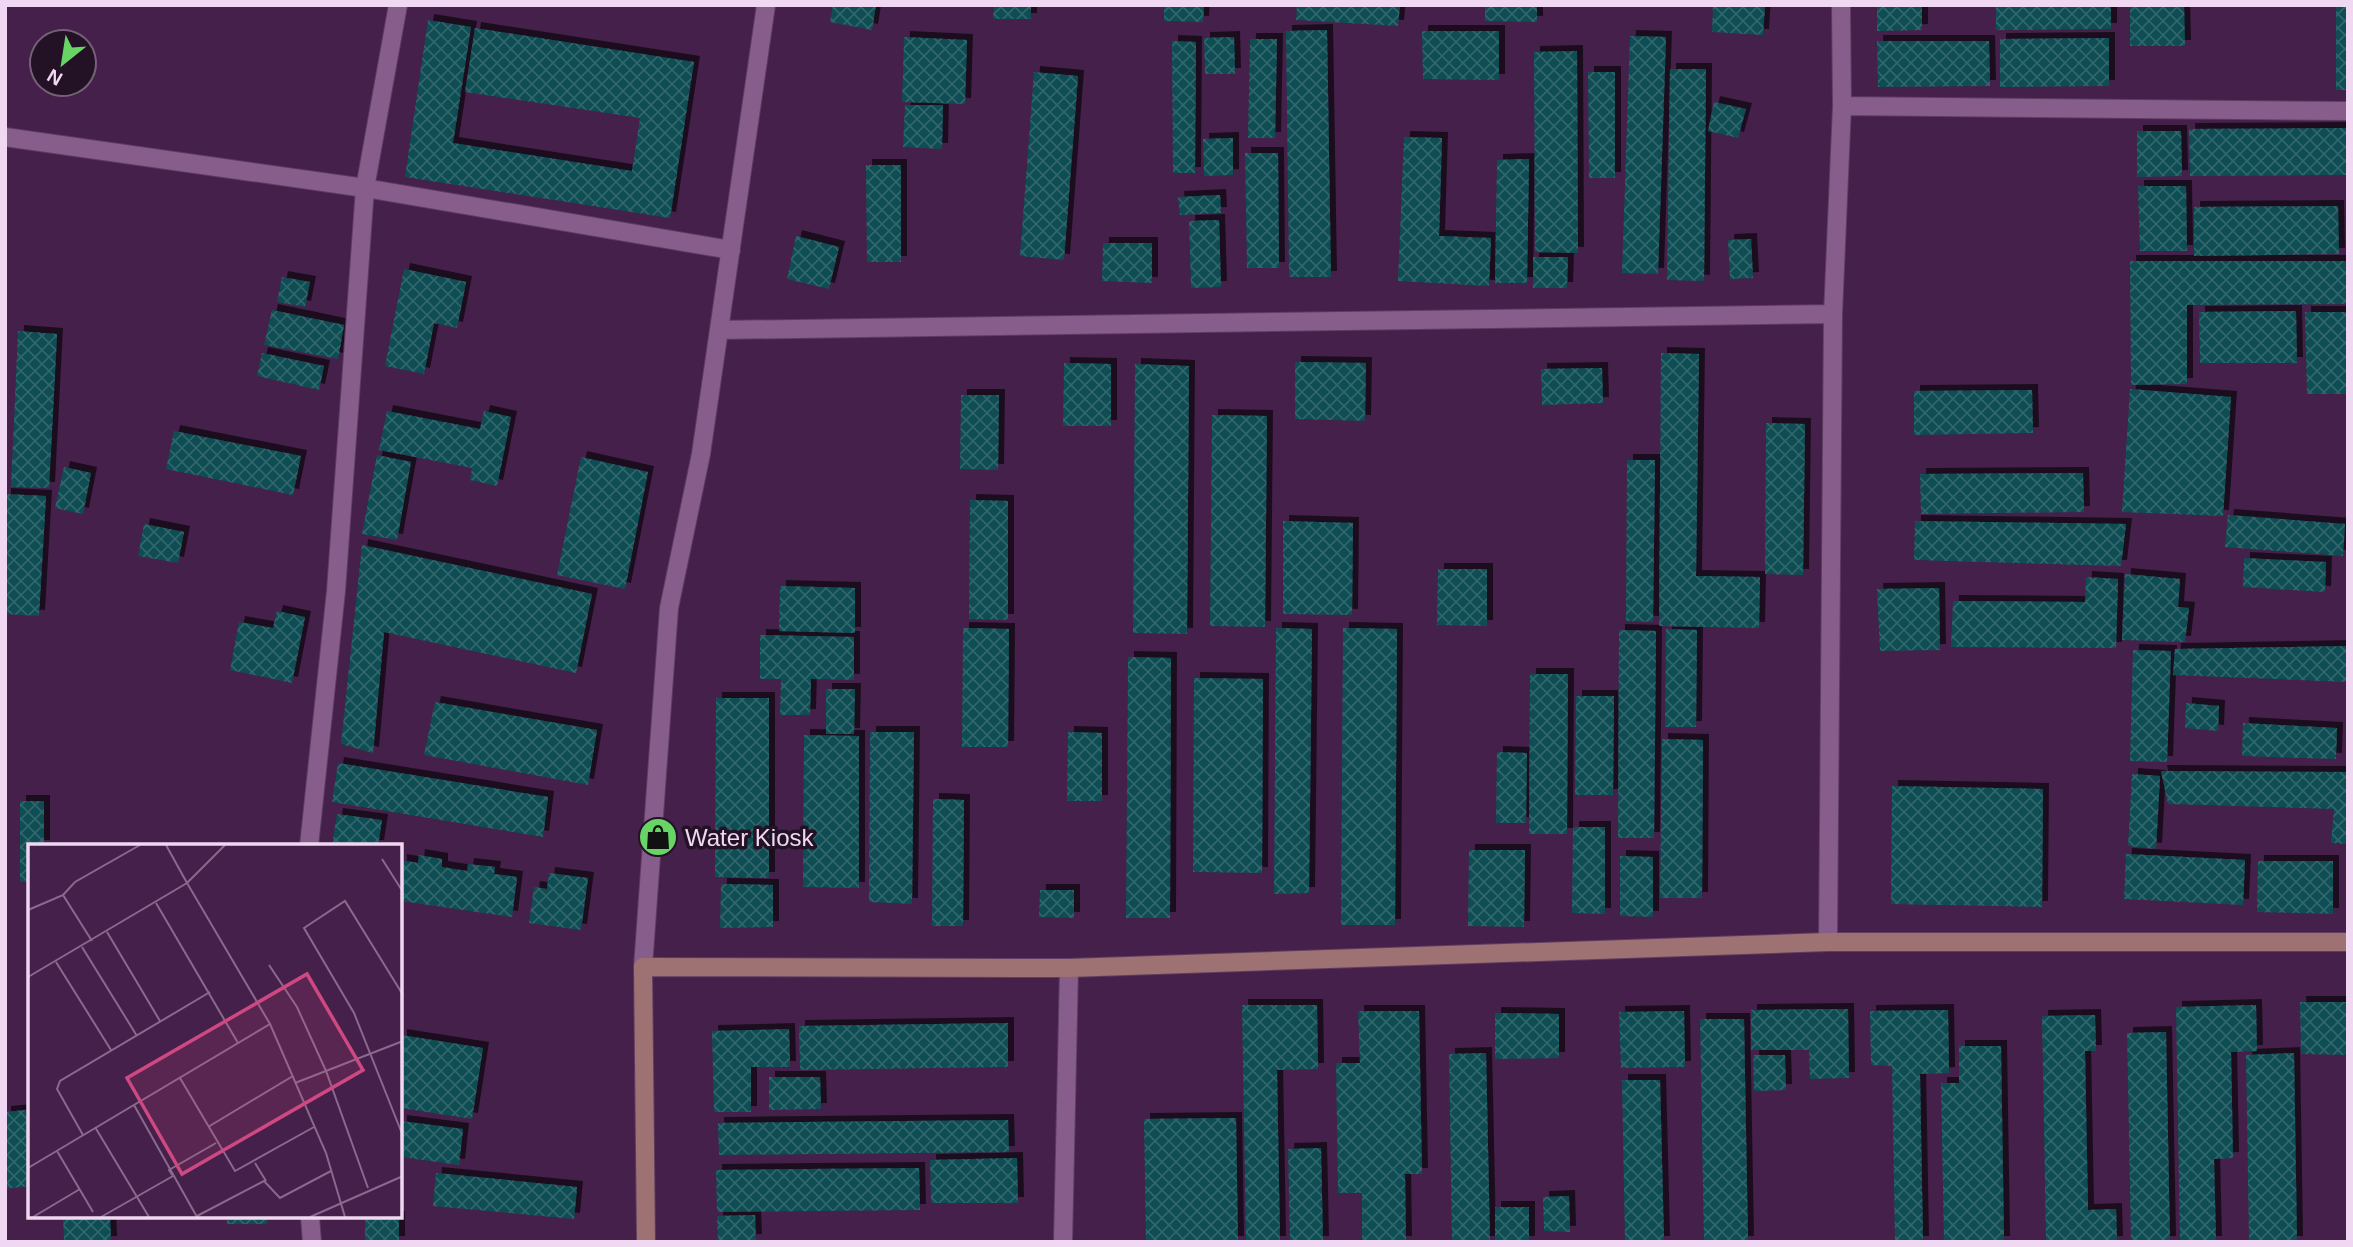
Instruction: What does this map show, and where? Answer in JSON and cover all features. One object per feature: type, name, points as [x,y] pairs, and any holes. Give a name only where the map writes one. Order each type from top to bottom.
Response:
[{"type":"main road","points":[[646,1242],[643,967],[1069,968],[1828,942],[2348,942]]},
{"type":"street","points":[[309,844],[336,591],[365,188],[398,5]]},
{"type":"street","points":[[643,967],[669,608],[701,454],[766,5]]},
{"type":"street","points":[[1828,942],[1833,314],[1842,106],[1841,5]]},
{"type":"street","points":[[1842,106],[2348,111]]},
{"type":"street","points":[[5,138],[365,188],[731,250]]},
{"type":"street","points":[[719,330],[1833,314]]},
{"type":"street","points":[[1063,1242],[1069,968]]},
{"type":"street","points":[[310,1219],[312,1242]]},
{"type":"building","points":[[833,5],[876,5],[872,30],[830,22]]},
{"type":"building","points":[[994,5],[1031,5],[1031,19],[993,19]]},
{"type":"building","points":[[1164,5],[1204,5],[1203,22],[1164,21]]},
{"type":"building","points":[[1297,5],[1400,5],[1398,26],[1296,20]]},
{"type":"building","points":[[1485,5],[1537,5],[1537,22],[1485,21]]},
{"type":"building","points":[[1713,5],[1765,5],[1763,35],[1712,32]]},
{"type":"building","points":[[1877,5],[1922,5],[1922,30],[1877,31]]},
{"type":"building","points":[[1996,5],[2111,5],[2111,29],[1996,30]]},
{"type":"building","points":[[2130,5],[2184,5],[2185,46],[2130,46]]},
{"type":"building","points":[[2336,5],[2348,5],[2348,90],[2336,90]]},
{"type":"building","points":[[428,20],[471,27],[453,143],[632,171],[640,118],[465,92],[475,28],[694,62],[670,218],[405,177]]},
{"type":"building","points":[[1327,30],[1331,277],[1289,277],[1286,31]]},
{"type":"building","points":[[1422,31],[1499,31],[1499,80],[1423,79]]},
{"type":"building","points":[[1630,36],[1666,37],[1658,274],[1622,273]]},
{"type":"building","points":[[904,37],[967,40],[965,104],[902,102]]},
{"type":"building","points":[[1234,37],[1235,74],[1205,74],[1204,38]]},
{"type":"building","points":[[2109,38],[2109,86],[2000,87],[2000,39]]},
{"type":"building","points":[[1250,39],[1277,39],[1275,138],[1248,138]]},
{"type":"building","points":[[1172,41],[1196,42],[1195,173],[1173,173]]},
{"type":"building","points":[[1877,41],[1989,41],[1990,86],[1878,87]]},
{"type":"building","points":[[1577,51],[1578,253],[1535,252],[1534,52]]},
{"type":"building","points":[[1670,69],[1706,69],[1704,281],[1667,280]]},
{"type":"building","points":[[1034,72],[1078,76],[1064,260],[1020,256]]},
{"type":"building","points":[[1588,72],[1615,72],[1615,178],[1589,178]]},
{"type":"building","points":[[1714,102],[1746,109],[1738,138],[1708,131]]},
{"type":"building","points":[[905,105],[943,105],[942,149],[903,147]]},
{"type":"building","points":[[2348,128],[2348,175],[2190,176],[2189,129]]},
{"type":"building","points":[[2137,131],[2181,131],[2182,176],[2137,177]]},
{"type":"building","points":[[1404,137],[1442,138],[1439,236],[1491,238],[1489,286],[1398,281]]},
{"type":"building","points":[[1233,138],[1233,175],[1204,176],[1203,139]]},
{"type":"building","points":[[1245,153],[1278,153],[1279,268],[1247,268]]},
{"type":"building","points":[[1529,159],[1527,283],[1495,283],[1497,160]]},
{"type":"building","points":[[866,165],[901,165],[901,262],[867,262]]},
{"type":"building","points":[[2138,186],[2186,186],[2187,251],[2140,251]]},
{"type":"building","points":[[1220,195],[1221,213],[1180,215],[1178,197]]},
{"type":"building","points":[[2338,206],[2339,254],[2194,256],[2194,207]]},
{"type":"building","points":[[1219,220],[1221,287],[1191,288],[1189,221]]},
{"type":"building","points":[[796,236],[839,247],[829,289],[787,279]]},
{"type":"building","points":[[1751,239],[1753,278],[1730,279],[1728,240]]},
{"type":"building","points":[[1103,243],[1152,243],[1152,283],[1102,281]]},
{"type":"building","points":[[1533,257],[1568,257],[1567,288],[1533,288]]},
{"type":"building","points":[[2130,261],[2348,261],[2348,304],[2187,305],[2187,384],[2131,385]]},
{"type":"building","points":[[404,269],[466,282],[457,328],[434,323],[424,374],[385,366]]},
{"type":"building","points":[[282,277],[310,282],[305,307],[277,302]]},
{"type":"building","points":[[272,310],[344,325],[338,359],[264,345]]},
{"type":"building","points":[[2296,311],[2297,363],[2200,363],[2199,312]]},
{"type":"building","points":[[2305,312],[2348,312],[2348,394],[2307,394]]},
{"type":"building","points":[[18,331],[57,334],[49,488],[11,487]]},
{"type":"building","points":[[262,353],[324,366],[319,390],[257,376]]},
{"type":"building","points":[[1661,353],[1699,354],[1696,576],[1760,577],[1759,628],[1659,626]]},
{"type":"building","points":[[1295,362],[1366,363],[1365,421],[1295,419]]},
{"type":"building","points":[[1064,363],[1111,364],[1111,426],[1063,426]]},
{"type":"building","points":[[1135,364],[1189,366],[1187,634],[1133,633]]},
{"type":"building","points":[[1602,368],[1603,403],[1542,405],[1541,369]]},
{"type":"building","points":[[2130,389],[2231,397],[2223,516],[2122,512]]},
{"type":"building","points":[[2032,390],[2033,433],[1914,435],[1914,391]]},
{"type":"building","points":[[961,395],[999,395],[998,470],[960,469]]},
{"type":"building","points":[[387,411],[480,429],[484,411],[511,417],[497,486],[470,480],[472,468],[379,450]]},
{"type":"building","points":[[1212,415],[1267,416],[1265,627],[1210,626]]},
{"type":"building","points":[[1766,423],[1805,424],[1803,575],[1765,574]]},
{"type":"building","points":[[174,431],[301,456],[293,495],[166,469]]},
{"type":"building","points":[[377,455],[411,462],[397,540],[362,534]]},
{"type":"building","points":[[581,457],[648,472],[625,589],[557,575]]},
{"type":"building","points":[[1627,460],[1655,460],[1653,622],[1626,621]]},
{"type":"building","points":[[64,467],[91,473],[83,514],[55,508]]},
{"type":"building","points":[[2083,473],[2084,512],[1921,514],[1920,474]]},
{"type":"building","points":[[5,494],[46,496],[39,616],[5,614]]},
{"type":"building","points":[[970,500],[1008,501],[1008,620],[969,619]]},
{"type":"building","points":[[2228,515],[2345,524],[2343,556],[2225,547]]},
{"type":"building","points":[[1283,521],[1353,523],[1352,615],[1283,614]]},
{"type":"building","points":[[1915,521],[2126,524],[2121,566],[1914,560]]},
{"type":"building","points":[[144,524],[184,532],[178,563],[138,556]]},
{"type":"building","points":[[362,545],[592,594],[576,673],[384,632],[373,753],[341,744]]},
{"type":"building","points":[[2244,558],[2326,562],[2325,592],[2243,587]]},
{"type":"building","points":[[1438,569],[1487,569],[1487,626],[1437,625]]},
{"type":"building","points":[[2125,574],[2180,579],[2178,607],[2189,608],[2185,642],[2122,640]]},
{"type":"building","points":[[2086,577],[2118,579],[2116,648],[1951,647],[1953,601],[2085,602]]},
{"type":"building","points":[[780,586],[855,588],[855,633],[779,631]]},
{"type":"building","points":[[1939,588],[1940,650],[1880,651],[1877,589]]},
{"type":"building","points":[[277,611],[305,617],[292,683],[230,670],[239,622],[273,628]]},
{"type":"building","points":[[963,628],[1009,629],[1008,747],[962,747]]},
{"type":"building","points":[[1276,628],[1312,629],[1309,893],[1274,894]]},
{"type":"building","points":[[1343,628],[1397,629],[1395,925],[1341,925]]},
{"type":"building","points":[[1666,629],[1697,630],[1696,727],[1665,727]]},
{"type":"building","points":[[1619,630],[1656,631],[1654,838],[1618,838]]},
{"type":"building","points":[[760,635],[854,637],[854,680],[811,679],[810,715],[780,715],[781,679],[760,679]]},
{"type":"building","points":[[2348,646],[2348,682],[2173,675],[2175,649]]},
{"type":"building","points":[[2133,650],[2171,651],[2167,762],[2130,761]]},
{"type":"building","points":[[1128,657],[1171,658],[1170,918],[1126,918]]},
{"type":"building","points":[[1530,674],[1568,674],[1567,834],[1529,834]]},
{"type":"building","points":[[1194,678],[1263,679],[1262,873],[1193,872]]},
{"type":"building","points":[[826,689],[855,689],[854,734],[826,734]]},
{"type":"building","points":[[1576,696],[1614,696],[1613,795],[1575,795]]},
{"type":"building","points":[[716,698],[769,698],[769,878],[715,877]]},
{"type":"building","points":[[435,702],[597,730],[588,785],[424,755]]},
{"type":"building","points":[[2186,703],[2219,706],[2218,731],[2185,728]]},
{"type":"building","points":[[2243,723],[2337,728],[2336,759],[2242,756]]},
{"type":"building","points":[[870,732],[914,732],[912,904],[869,902]]},
{"type":"building","points":[[1068,732],[1102,733],[1102,801],[1067,801]]},
{"type":"building","points":[[804,735],[859,736],[859,888],[803,887]]},
{"type":"building","points":[[1662,739],[1703,740],[1702,898],[1660,898]]},
{"type":"building","points":[[1497,752],[1527,753],[1526,823],[1496,823]]},
{"type":"building","points":[[338,763],[548,797],[543,837],[332,802]]},
{"type":"building","points":[[2161,771],[2348,772],[2348,844],[2331,843],[2334,809],[2168,804]]},
{"type":"building","points":[[2132,774],[2160,776],[2156,849],[2128,846]]},
{"type":"building","points":[[1892,786],[2043,789],[2042,907],[1891,904]]},
{"type":"building","points":[[933,799],[964,800],[963,926],[932,926]]},
{"type":"building","points":[[20,801],[44,801],[44,844],[28,844],[28,882],[20,882]]},
{"type":"building","points":[[337,814],[382,820],[378,844],[332,844]]},
{"type":"building","points":[[1573,827],[1605,827],[1605,914],[1572,913]]},
{"type":"building","points":[[1469,850],[1525,850],[1524,927],[1468,926]]},
{"type":"building","points":[[2126,854],[2245,860],[2243,905],[2124,899]]},
{"type":"building","points":[[419,855],[442,859],[442,867],[467,871],[468,864],[495,867],[494,874],[517,877],[512,917],[402,901],[402,860],[418,863]]},
{"type":"building","points":[[1620,856],[1653,857],[1653,917],[1620,916]]},
{"type":"building","points":[[2258,861],[2333,861],[2333,914],[2257,912]]},
{"type":"building","points":[[549,873],[588,878],[581,930],[529,923],[534,887],[547,889]]},
{"type":"building","points":[[721,884],[773,885],[773,927],[720,928]]},
{"type":"building","points":[[1040,890],[1074,890],[1074,918],[1039,917]]},
{"type":"building","points":[[2300,1002],[2348,1002],[2348,1055],[2301,1054]]},
{"type":"building","points":[[1242,1005],[1317,1005],[1318,1069],[1277,1070],[1280,1242],[1246,1242]]},
{"type":"building","points":[[2256,1005],[2257,1051],[2231,1052],[2233,1158],[2214,1159],[2216,1242],[2180,1242],[2176,1007]]},
{"type":"building","points":[[1848,1009],[1849,1078],[1810,1079],[1809,1050],[1751,1050],[1751,1010]]},
{"type":"building","points":[[1948,1010],[1949,1073],[1920,1074],[1923,1242],[1895,1242],[1892,1066],[1871,1065],[1870,1011]]},
{"type":"building","points":[[1358,1011],[1419,1011],[1422,1174],[1405,1174],[1406,1242],[1362,1242],[1362,1193],[1338,1193],[1336,1063],[1360,1063]]},
{"type":"building","points":[[1684,1011],[1685,1067],[1621,1068],[1619,1012]]},
{"type":"building","points":[[1495,1013],[1559,1014],[1559,1058],[1495,1059]]},
{"type":"building","points":[[2095,1015],[2096,1051],[2085,1051],[2088,1210],[2116,1209],[2117,1242],[2046,1242],[2042,1016]]},
{"type":"building","points":[[1700,1019],[1744,1019],[1748,1242],[1704,1242]]},
{"type":"building","points":[[1008,1023],[1008,1067],[800,1070],[799,1026]]},
{"type":"building","points":[[789,1029],[790,1067],[751,1067],[751,1112],[714,1112],[712,1031]]},
{"type":"building","points":[[2166,1032],[2170,1242],[2131,1242],[2127,1033]]},
{"type":"building","points":[[402,1035],[483,1048],[472,1119],[402,1108]]},
{"type":"building","points":[[1959,1046],[2001,1046],[2004,1242],[1944,1242],[1941,1083],[1959,1083]]},
{"type":"building","points":[[1486,1053],[1490,1242],[1452,1242],[1449,1054]]},
{"type":"building","points":[[2294,1053],[2297,1242],[2249,1242],[2246,1055]]},
{"type":"building","points":[[1753,1055],[1785,1055],[1786,1090],[1754,1091]]},
{"type":"building","points":[[769,1077],[820,1077],[821,1109],[769,1110]]},
{"type":"building","points":[[1622,1080],[1660,1080],[1664,1242],[1625,1242]]},
{"type":"building","points":[[26,1110],[28,1186],[5,1189],[5,1112]]},
{"type":"building","points":[[1236,1118],[1238,1242],[1146,1242],[1144,1119]]},
{"type":"building","points":[[1008,1120],[1009,1152],[719,1155],[718,1123]]},
{"type":"building","points":[[402,1121],[463,1129],[459,1165],[402,1157]]},
{"type":"building","points":[[1321,1148],[1323,1242],[1290,1242],[1288,1149]]},
{"type":"building","points":[[1017,1158],[1018,1203],[931,1203],[930,1160]]},
{"type":"building","points":[[919,1168],[920,1210],[717,1212],[716,1170]]},
{"type":"building","points":[[436,1173],[577,1187],[574,1219],[433,1206]]},
{"type":"building","points":[[1569,1196],[1570,1232],[1544,1231],[1543,1197]]},
{"type":"building","points":[[1495,1207],[1529,1207],[1529,1242],[1495,1242]]},
{"type":"building","points":[[755,1215],[756,1240],[718,1241],[717,1216]]},
{"type":"building","points":[[63,1219],[110,1219],[111,1242],[64,1242]]},
{"type":"building","points":[[227,1219],[267,1219],[267,1224],[227,1224]]},
{"type":"building","points":[[365,1219],[399,1219],[399,1242],[365,1242]]},
{"type":"place","name":"Water Kiosk","points":[[658,837]]}]
